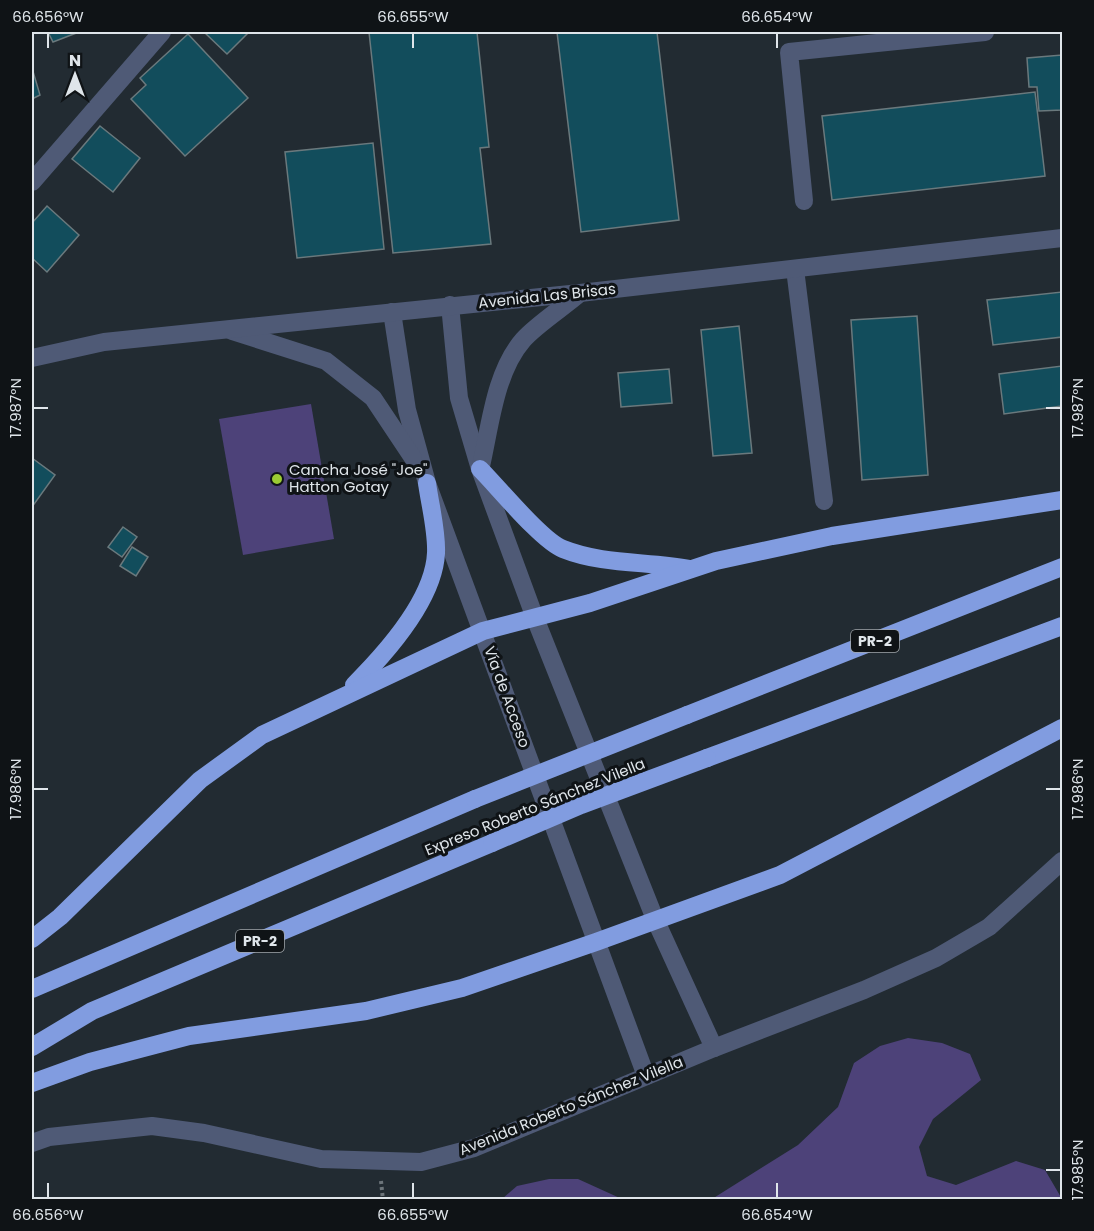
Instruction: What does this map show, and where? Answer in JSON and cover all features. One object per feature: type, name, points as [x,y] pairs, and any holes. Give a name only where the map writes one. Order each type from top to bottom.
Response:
[{"type":"highway","points":[[480,469],[528,519],[561,548],[618,562],[659,563],[692,569]]},
{"type":"highway","points":[[346,693],[389,650],[426,594],[436,553],[427,483]]},
{"type":"highway","points":[[32,939],[60,917],[200,780],[262,735],[346,693],[483,631],[535,618],[716,561],[832,536],[1062,500]]},
{"type":"highway","name":"Expreso Roberto Sánchez Vilella","points":[[32,989],[475,799],[1062,567]]},
{"type":"highway","name":"Expreso Roberto Sánchez Vilella","points":[[32,1047],[92,1011],[581,805],[1062,626]]},
{"type":"highway","points":[[32,1083],[90,1062],[189,1036],[366,1011],[462,988],[596,942],[780,875],[1062,728]]},
{"type":"street","points":[[32,182],[162,32]]},
{"type":"street","points":[[804,201],[789,52],[985,32]]},
{"type":"street","name":"Avenida Las Brisas","points":[[32,358],[104,342],[580,293],[1062,238]]},
{"type":"street","points":[[795,269],[824,501]]},
{"type":"street","points":[[480,469],[507,368],[523,340],[580,293]]},
{"type":"street","points":[[450,305],[459,398],[480,469],[535,618],[655,919],[714,1048]]},
{"type":"street","name":"Vía de Acceso","points":[[392,312],[407,410],[427,483],[646,1076]]},
{"type":"street","points":[[224,329],[326,361],[373,398],[401,437],[427,483]]},
{"type":"street","name":"Avenida Roberto Sánchez Vilella","points":[[32,1143],[49,1137],[152,1126],[204,1133],[321,1159],[422,1162],[474,1148],[714,1048],[864,990],[936,958],[989,927],[1062,861]]},
{"type":"shaded area","name":"Cancha José \"Joe\" Hatton Gotay","points":[[311,404],[334,539],[243,555],[219,419]]},
{"type":"shaded area","points":[[908,1038],[942,1043],[970,1054],[981,1080],[933,1119],[919,1147],[927,1176],[956,1185],[1016,1161],[1045,1170],[1062,1199],[712,1199],[798,1145],[838,1107],[854,1063],[880,1046]]},
{"type":"shaded area","points":[[549,1179],[578,1179],[622,1199],[502,1199],[517,1186]]},
{"type":"building","points":[[48,32],[79,32],[53,42]]},
{"type":"building","points":[[204,32],[247,32],[248,33],[227,54]]},
{"type":"building","points":[[369,32],[477,32],[489,147],[480,148],[491,244],[393,253]]},
{"type":"building","points":[[557,32],[657,32],[679,220],[581,232]]},
{"type":"building","points":[[188,34],[248,98],[185,156],[131,99],[146,85],[140,78]]},
{"type":"building","points":[[1062,55],[1062,110],[1039,111],[1037,87],[1029,87],[1027,58]]},
{"type":"building","points":[[32,68],[40,95],[32,99]]},
{"type":"building","points":[[1035,92],[1045,176],[832,200],[822,116]]},
{"type":"building","points":[[100,126],[140,158],[113,192],[72,159]]},
{"type":"building","points":[[373,143],[384,249],[297,258],[285,152]]},
{"type":"building","points":[[47,206],[79,235],[47,272],[32,258],[32,223]]},
{"type":"building","points":[[1062,292],[1062,337],[993,345],[987,300]]},
{"type":"building","points":[[917,316],[928,475],[862,480],[851,320]]},
{"type":"building","points":[[739,326],[752,453],[713,456],[701,330]]},
{"type":"building","points":[[1062,366],[1062,406],[1004,414],[999,374]]},
{"type":"building","points":[[669,369],[672,403],[621,407],[618,373]]},
{"type":"building","points":[[32,458],[55,475],[32,507]]},
{"type":"building","points":[[123,527],[137,537],[122,557],[108,547]]},
{"type":"building","points":[[132,547],[148,557],[136,576],[120,566]]},
{"type":"place","name":"Cancha José \"Joe\" Hatton Gotay","points":[[277,479]]}]
